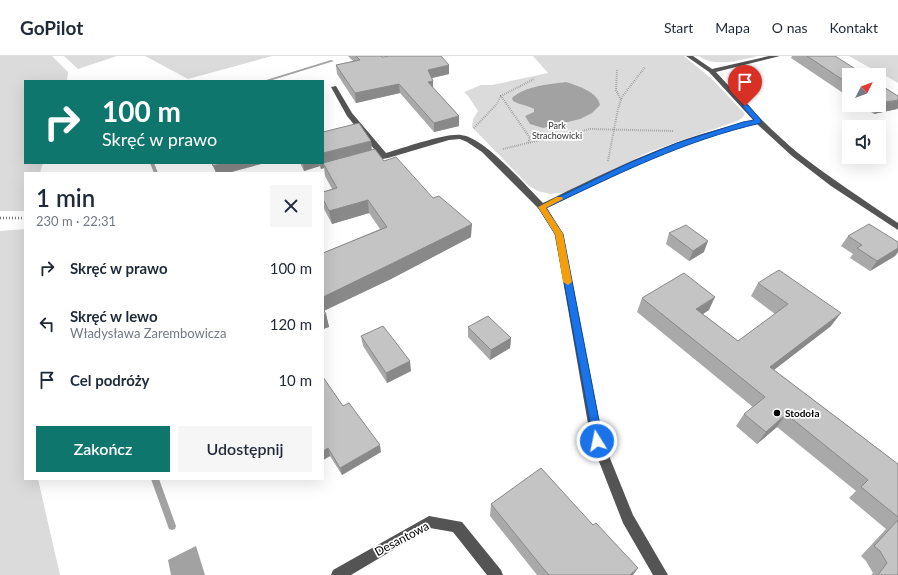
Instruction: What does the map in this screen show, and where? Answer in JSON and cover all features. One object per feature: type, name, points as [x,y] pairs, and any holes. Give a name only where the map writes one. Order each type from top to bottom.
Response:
[{"type":"street","points":[[689,56],[711,71],[759,122],[795,154],[834,184],[898,226]]},
{"type":"street","points":[[711,71],[777,56]]},
{"type":"street","points":[[334,87],[340,99],[384,156]]},
{"type":"street","points":[[542,207],[679,145],[745,124],[759,122]]},
{"type":"street","points":[[357,164],[449,138],[461,137],[470,140],[485,150],[542,207],[559,234],[597,441],[628,519],[661,575]]},
{"type":"street","name":"Desantowa","points":[[338,575],[429,522],[457,526],[496,575]]},
{"type":"path","points":[[604,178],[621,100],[645,67]]},
{"type":"path","points":[[617,70],[616,90],[621,100]]},
{"type":"path","points":[[461,137],[470,130],[476,128],[496,105],[497,100],[501,96],[534,79]]},
{"type":"path","points":[[501,96],[530,138],[528,143]]},
{"type":"path","points":[[485,150],[500,149],[590,129],[676,131]]},
{"type":"path","points":[[0,218],[24,218]]},
{"type":"green space","points":[[0,56],[52,56],[68,72],[67,80],[24,80],[24,164],[43,164],[40,172],[24,172],[24,211],[0,211]]},
{"type":"green space","points":[[64,56],[117,56],[78,69]]},
{"type":"green space","points":[[145,56],[272,56],[188,79]]},
{"type":"green space","name":"Park Strachowicki","points":[[533,56],[684,56],[713,80],[745,114],[737,121],[649,152],[569,192],[550,194],[538,191],[529,186],[472,127],[473,119],[478,111],[464,92],[481,85],[492,85],[548,73]]},
{"type":"green space","points":[[699,56],[758,56],[736,61],[712,62]]},
{"type":"green space","points":[[849,56],[898,56],[898,83],[886,76],[886,68],[871,68]]},
{"type":"green space","points":[[24,229],[24,480],[38,480],[60,575],[0,575],[0,231]]},
{"type":"shaded area","points":[[566,82],[592,93],[596,96],[600,105],[592,113],[580,119],[543,128],[530,124],[525,116],[534,112],[534,109],[513,101],[512,98],[517,94],[531,88]]},
{"type":"shaded area","points":[[196,546],[205,575],[171,575],[168,560]]},
{"type":"building","points":[[356,56],[441,56],[449,65],[428,70],[433,81],[428,82],[459,116],[434,123],[399,84],[355,93],[336,65],[360,60]]},
{"type":"building","points":[[807,56],[835,56],[854,68],[842,68],[842,79]]},
{"type":"building","points":[[886,88],[898,96],[898,100],[886,102]]},
{"type":"building","points":[[359,123],[371,141],[324,153],[324,132]]},
{"type":"building","points":[[375,149],[384,161],[396,157],[433,198],[439,196],[472,224],[324,297],[324,253],[387,227],[368,200],[329,211],[324,201],[324,192],[337,188],[324,163]]},
{"type":"building","points":[[869,224],[898,242],[898,248],[877,261],[857,248],[862,245],[848,236]]},
{"type":"building","points":[[686,225],[708,241],[693,251],[669,233]]},
{"type":"building","points":[[779,270],[841,313],[770,367],[898,464],[898,517],[861,487],[868,480],[786,414],[766,432],[744,414],[765,397],[642,298],[684,273],[715,297],[696,309],[738,341],[788,304],[758,283]]},
{"type":"building","points":[[488,316],[511,338],[491,350],[468,327]]},
{"type":"building","points":[[383,326],[410,361],[386,373],[361,336]]},
{"type":"building","points":[[324,378],[343,406],[349,403],[380,445],[340,468],[328,448],[324,450]]},
{"type":"building","points":[[541,468],[593,525],[596,523],[638,568],[630,575],[549,575],[491,504]]},
{"type":"building","points":[[898,520],[898,575],[878,575],[887,563],[880,551],[874,546]]},
{"type":"waterway","points":[[268,80],[332,61]]},
{"type":"waterway","points":[[152,164],[156,172]]},
{"type":"waterway","points":[[155,480],[172,526]]},
{"type":"slow traffic","points":[[559,199],[542,207],[559,234],[568,282]]},
{"type":"place","name":"Stodoła","points":[[777,413]]},
{"type":"route","points":[[597,441],[559,234],[542,207],[679,145],[745,124],[759,122],[745,106]]}]
